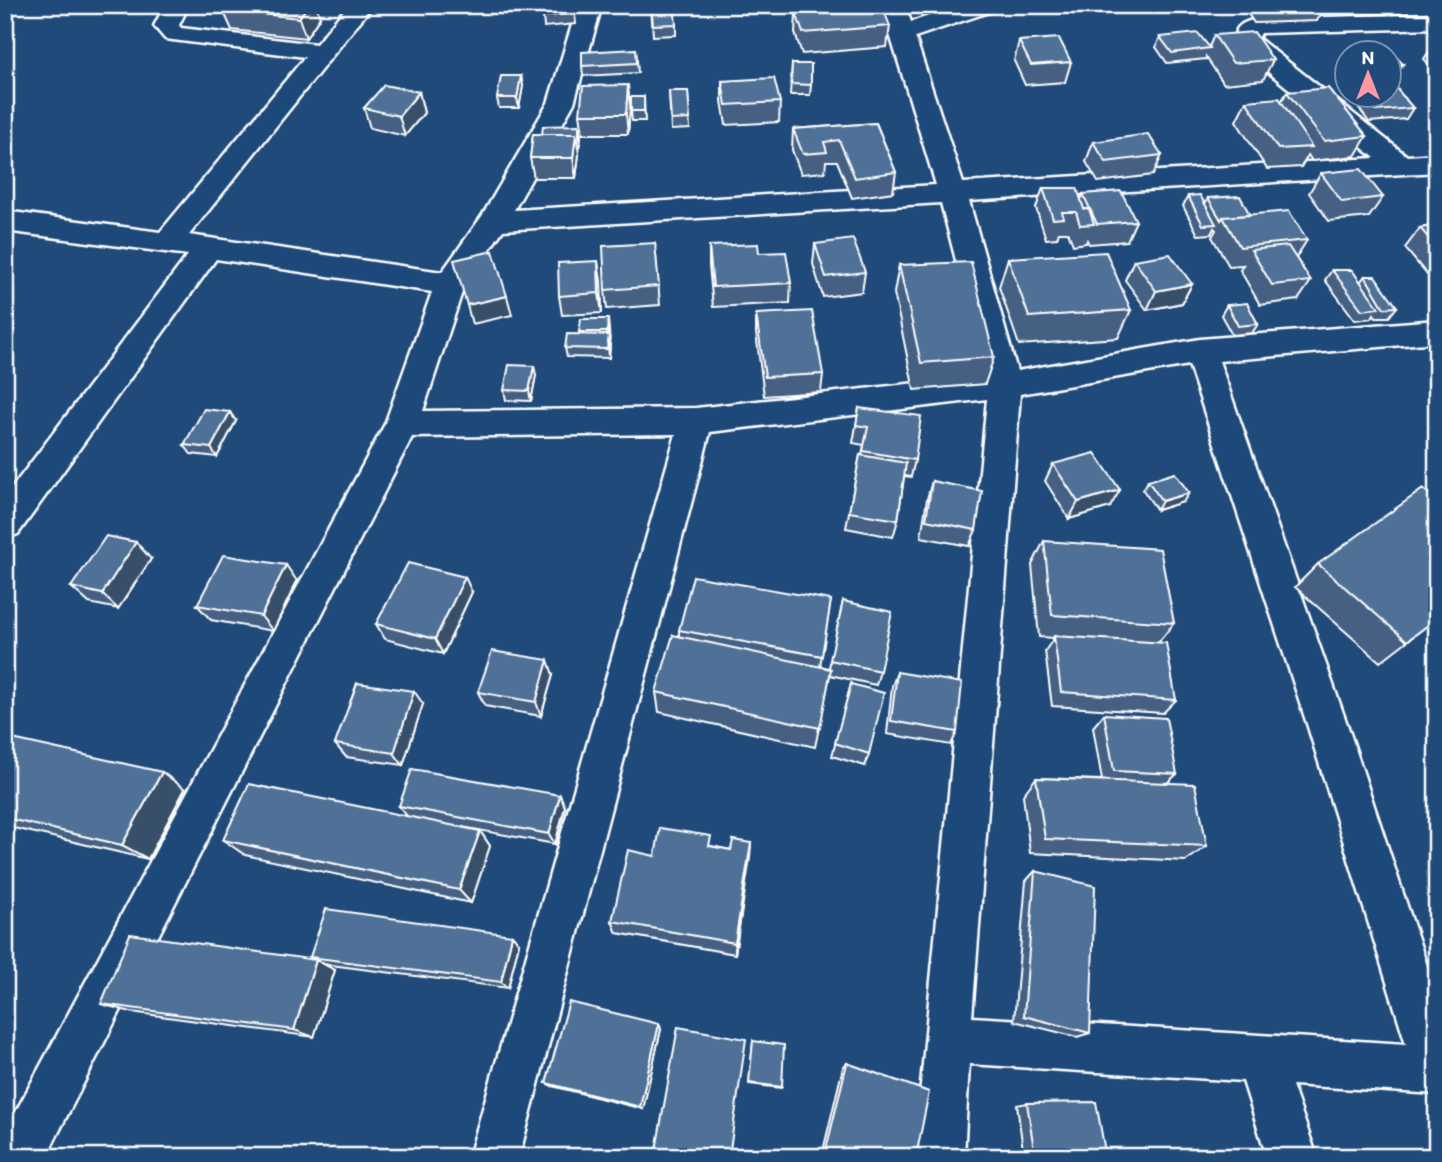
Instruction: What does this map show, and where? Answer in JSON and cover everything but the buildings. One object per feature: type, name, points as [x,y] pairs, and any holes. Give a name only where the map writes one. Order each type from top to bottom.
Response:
[{"type":"street","points":[[177,5],[166,26],[174,34],[323,52]]},
{"type":"street","points":[[168,242],[361,5]]},
{"type":"street","points":[[19,1157],[402,424],[450,284],[494,221],[561,103],[590,5]]},
{"type":"street","points":[[893,5],[953,195],[1005,386],[939,1157]]},
{"type":"street","points":[[902,33],[987,5]]},
{"type":"street","points":[[1401,165],[1251,46],[1246,38],[1247,32],[1256,26],[1437,21]]},
{"type":"street","points":[[494,221],[953,195],[1437,163]]},
{"type":"street","points":[[5,221],[450,284]]},
{"type":"street","points":[[5,524],[209,248]]},
{"type":"street","points":[[402,424],[696,421],[1005,386],[1200,351],[1437,331]]},
{"type":"street","points":[[947,1039],[1437,1070],[1328,727],[1200,351]]},
{"type":"street","points":[[494,1157],[696,421]]},
{"type":"street","points":[[1261,1059],[1292,1157]]}]
